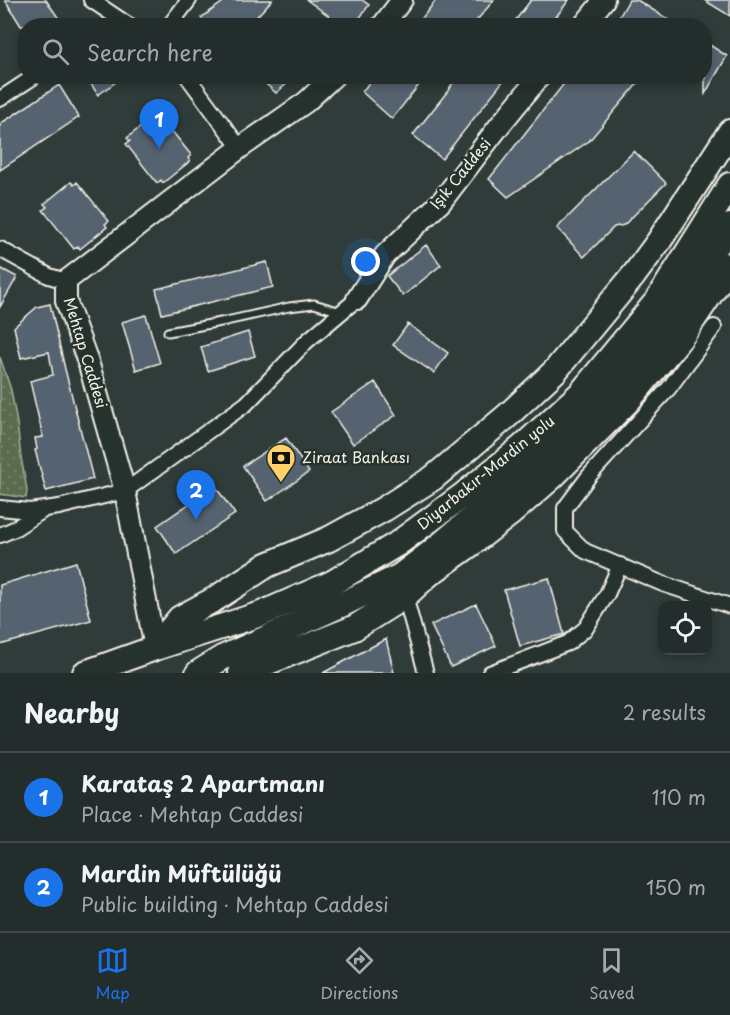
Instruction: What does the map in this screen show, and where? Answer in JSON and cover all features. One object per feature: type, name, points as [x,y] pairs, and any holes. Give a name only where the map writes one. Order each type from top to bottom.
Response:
[{"type":"highway","points":[[155,648],[180,618],[215,599],[267,565],[329,538],[384,509],[433,478],[507,416],[555,371],[634,275],[659,241],[730,132]]},
{"type":"highway","name":"Diyarbakır-Mardin yolu","points":[[85,673],[261,614],[332,583],[397,544],[462,496],[522,447],[581,393],[657,301],[730,185]]},
{"type":"highway","name":"Diyarbakır-Mardin yolu","points":[[198,673],[222,658],[400,576],[494,501],[556,446],[637,358],[663,325],[730,226]]},
{"type":"highway","points":[[241,673],[354,628],[405,596],[429,574],[511,513],[552,477],[628,401],[685,332],[730,264]]},
{"type":"street","points":[[91,0],[114,18]]},
{"type":"street","points":[[175,18],[189,0]]},
{"type":"street","points":[[589,18],[604,0]]},
{"type":"street","points":[[387,18],[397,2]]},
{"type":"street","points":[[0,99],[23,84]]},
{"type":"street","points":[[193,84],[240,148]]},
{"type":"street","name":"Mehtap Caddesi","points":[[155,648],[125,491],[89,365],[66,301],[66,281],[240,148],[306,102],[325,84]]},
{"type":"street","name":"Işık Caddesi","points":[[357,298],[385,255],[441,202],[533,84]]},
{"type":"street","points":[[0,249],[49,276],[66,281]]},
{"type":"street","points":[[0,508],[30,511],[46,509],[125,491],[246,404],[307,342],[357,298]]},
{"type":"street","points":[[714,327],[669,388],[589,476],[565,508],[565,531],[585,551],[663,584],[730,606]]},
{"type":"street","points":[[0,535],[46,509]]},
{"type":"street","points":[[490,673],[568,643],[586,628],[607,594],[620,566]]},
{"type":"street","points":[[405,596],[426,673]]},
{"type":"lane","points":[[168,332],[314,304],[341,312]]},
{"type":"green space","points":[[0,357],[11,390],[27,490],[26,498],[0,494]]},
{"type":"building","points":[[5,0],[46,0],[58,18],[18,18],[18,21]]},
{"type":"building","points":[[226,0],[272,0],[255,18],[201,18]]},
{"type":"building","points":[[307,0],[362,0],[369,5],[360,18],[332,18]]},
{"type":"building","points":[[436,0],[494,0],[479,18],[422,18]]},
{"type":"building","points":[[531,0],[569,0],[555,18],[517,18]]},
{"type":"building","points":[[629,0],[637,0],[666,18],[619,18]]},
{"type":"building","points":[[704,0],[730,0],[730,16]]},
{"type":"building","points":[[712,46],[727,56],[712,82]]},
{"type":"building","points":[[91,84],[113,84],[98,95]]},
{"type":"building","points":[[266,84],[287,84],[276,93]]},
{"type":"building","points":[[368,84],[420,84],[392,119],[362,92]]},
{"type":"building","points":[[452,84],[501,84],[442,159],[413,135]]},
{"type":"building","points":[[564,84],[637,84],[589,141],[508,197],[489,179]]},
{"type":"building","points":[[705,84],[711,84],[705,94]]},
{"type":"building","points":[[59,85],[79,117],[0,170],[0,124]]},
{"type":"building","points":[[154,116],[156,119],[160,116],[191,155],[188,158],[190,161],[163,183],[161,180],[157,183],[126,144],[130,141],[127,138]]},
{"type":"building","points":[[634,151],[666,183],[624,225],[614,227],[584,257],[557,228]]},
{"type":"building","points":[[71,182],[74,185],[77,182],[109,221],[105,224],[107,227],[80,249],[78,246],[74,249],[43,210],[47,207],[44,204]]},
{"type":"building","points":[[426,245],[441,265],[403,296],[387,276]]},
{"type":"building","points":[[267,262],[273,287],[162,314],[156,289]]},
{"type":"building","points":[[0,268],[17,277],[0,307]]},
{"type":"building","points":[[50,304],[93,479],[46,491],[35,450],[37,449],[35,438],[43,437],[30,381],[53,375],[49,352],[21,358],[14,327],[37,307]]},
{"type":"building","points":[[146,315],[160,363],[136,370],[122,322]]},
{"type":"building","points":[[408,324],[448,353],[434,373],[393,345]]},
{"type":"building","points":[[248,332],[255,356],[208,371],[201,347]]},
{"type":"building","points":[[375,382],[396,415],[353,444],[331,412]]},
{"type":"building","points":[[286,438],[309,472],[267,501],[243,466]]},
{"type":"building","points":[[215,486],[235,514],[176,554],[157,526]]},
{"type":"building","points":[[76,562],[91,620],[0,645],[0,585]]},
{"type":"building","points":[[549,578],[564,634],[520,646],[504,590]]},
{"type":"building","points":[[476,604],[496,646],[451,667],[431,625]]},
{"type":"building","points":[[386,639],[394,673],[323,673]]},
{"type":"place","name":"Karataş 2 Apartmanı","points":[[159,149]]},
{"type":"place","name":"Ziraat Bankası","points":[[281,484]]},
{"type":"place","name":"Mardin Müftülüğü","points":[[196,520]]}]
